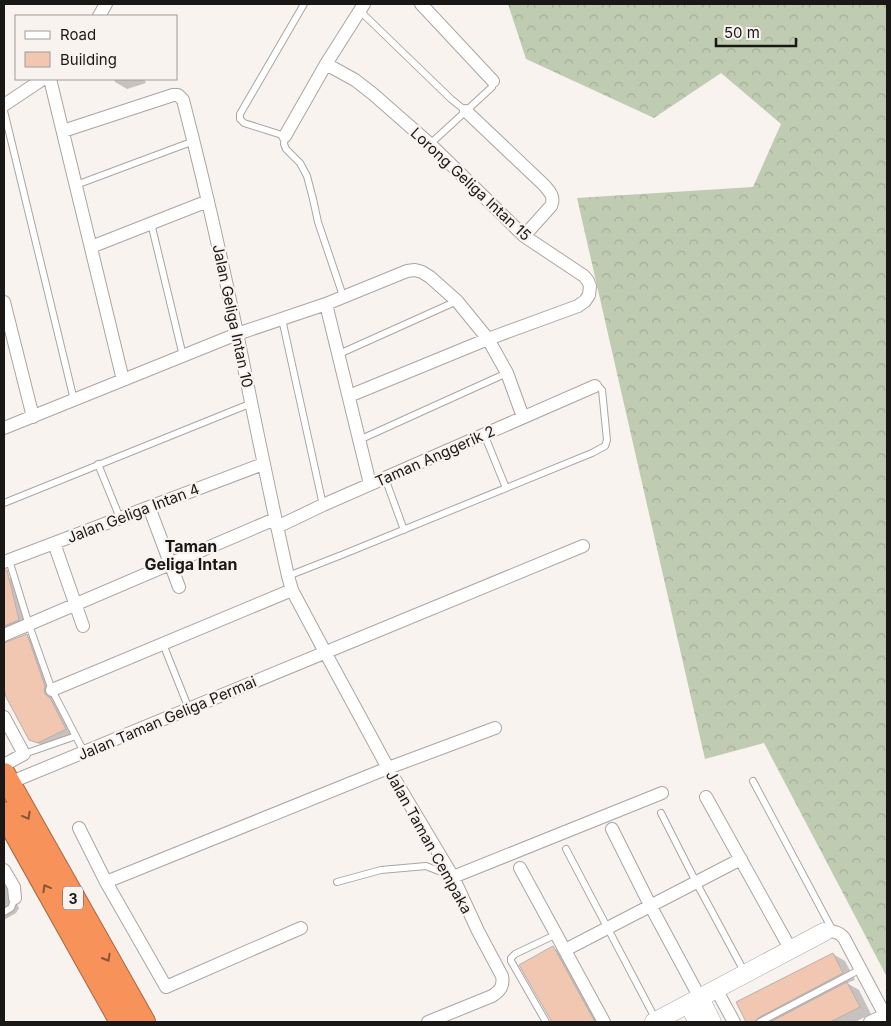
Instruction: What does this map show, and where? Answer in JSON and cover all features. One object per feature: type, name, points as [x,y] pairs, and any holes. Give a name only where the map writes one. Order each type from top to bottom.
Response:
[{"type":"highway","name":"3","points":[[6,774],[48,854],[144,1022]]},
{"type":"highway","name":"3","points":[[4,813],[121,1022]]},
{"type":"street","points":[[100,15],[106,4]]},
{"type":"street","points":[[421,4],[493,81]]},
{"type":"street","points":[[285,136],[326,64],[362,7]]},
{"type":"street","name":"Lorong Geliga Intan 15","points":[[326,64],[355,80],[373,94],[430,144],[524,236],[578,271],[588,281],[590,286],[589,295],[578,306],[488,338]]},
{"type":"street","points":[[4,105],[42,80]]},
{"type":"street","points":[[50,80],[123,380]]},
{"type":"street","name":"Jalan Geliga Intan 10","points":[[63,131],[173,95],[178,95],[183,100],[208,201],[288,576],[292,590],[325,652]]},
{"type":"street","points":[[466,111],[552,196],[551,206],[524,236]]},
{"type":"street","points":[[91,247],[208,201]]},
{"type":"street","points":[[4,428],[237,334],[326,304],[406,271],[415,270],[430,277],[458,302],[488,338],[506,374],[523,417]]},
{"type":"street","points":[[4,302],[33,416]]},
{"type":"street","points":[[326,304],[370,484]]},
{"type":"street","points":[[349,396],[488,338]]},
{"type":"street","name":"Taman Anggerik 2","points":[[4,635],[170,564],[323,505],[595,386]]},
{"type":"street","name":"Jalan Geliga Intan 4","points":[[6,561],[263,464]]},
{"type":"street","points":[[149,507],[179,587]]},
{"type":"street","points":[[54,543],[83,626]]},
{"type":"street","name":"Jalan Taman Geliga Permai","points":[[6,774],[84,752],[583,546]]},
{"type":"street","points":[[52,690],[292,590]]},
{"type":"street","name":"Jalan Taman Cempaka","points":[[325,652],[388,768],[452,877],[502,976],[503,982],[499,992],[428,1022]]},
{"type":"street","points":[[4,717],[24,754],[6,774]]},
{"type":"street","points":[[106,882],[388,768],[495,728]]},
{"type":"street","points":[[452,877],[662,793]]},
{"type":"street","points":[[706,797],[791,950]]},
{"type":"street","points":[[79,828],[106,882],[166,987],[301,928]]},
{"type":"street","points":[[612,830],[650,905],[694,1001],[698,1022]]},
{"type":"street","points":[[565,950],[740,859]]},
{"type":"street","points":[[520,868],[604,1022]]},
{"type":"street","points":[[4,870],[14,887],[15,898]]},
{"type":"street","points":[[656,1022],[829,931],[840,934],[844,938],[886,1017],[870,1022]]},
{"type":"street","points":[[716,989],[734,1022]]},
{"type":"street","points":[[694,1001],[712,1022]]},
{"type":"lane","points":[[304,4],[240,114],[240,119],[244,124],[285,136],[284,144],[286,149],[300,162],[307,176],[318,222],[344,296]]},
{"type":"lane","points":[[362,7],[466,111]]},
{"type":"lane","points":[[430,144],[492,87],[493,81]]},
{"type":"lane","points":[[4,111],[74,400]]},
{"type":"lane","points":[[76,185],[194,141]]},
{"type":"lane","points":[[151,224],[183,356]]},
{"type":"lane","points":[[338,354],[458,302]]},
{"type":"lane","points":[[282,319],[323,505]]},
{"type":"lane","points":[[359,440],[506,374]]},
{"type":"lane","points":[[288,576],[592,453],[605,446],[607,440],[602,390],[595,386]]},
{"type":"lane","points":[[4,502],[252,403]]},
{"type":"lane","points":[[484,434],[506,488]]},
{"type":"lane","points":[[98,464],[120,518]]},
{"type":"lane","points":[[385,478],[404,530]]},
{"type":"lane","points":[[6,561],[52,690],[84,752]]},
{"type":"lane","points":[[163,644],[189,708]]},
{"type":"lane","points":[[24,754],[76,736]]},
{"type":"lane","points":[[753,781],[829,931]]},
{"type":"lane","points":[[660,813],[746,974]]},
{"type":"lane","points":[[566,849],[656,1022]]},
{"type":"lane","points":[[337,882],[381,870],[426,866],[452,877]]},
{"type":"lane","points":[[4,912],[11,908],[15,898]]},
{"type":"lane","points":[[546,1022],[511,958],[515,954],[556,934]]},
{"type":"lane","points":[[760,1022],[861,969]]},
{"type":"green space","points":[[508,4],[887,4],[887,977],[764,743],[705,759],[577,198],[753,187],[781,124],[721,73],[654,118],[526,59]]},
{"type":"building","points":[[4,570],[7,570],[19,620],[4,626]]},
{"type":"building","points":[[27,634],[45,686],[45,694],[50,698],[66,729],[38,743],[29,740],[6,697],[4,688],[4,643]]},
{"type":"building","points":[[553,946],[595,1022],[552,1022],[519,965]]},
{"type":"building","points":[[833,953],[843,973],[758,1018],[755,1022],[746,1022],[736,1002]]},
{"type":"building","points":[[847,982],[860,1007],[830,1022],[770,1022]]},
{"type":"district","name":"Taman Geliga Intan","points":[[191,555]]}]
